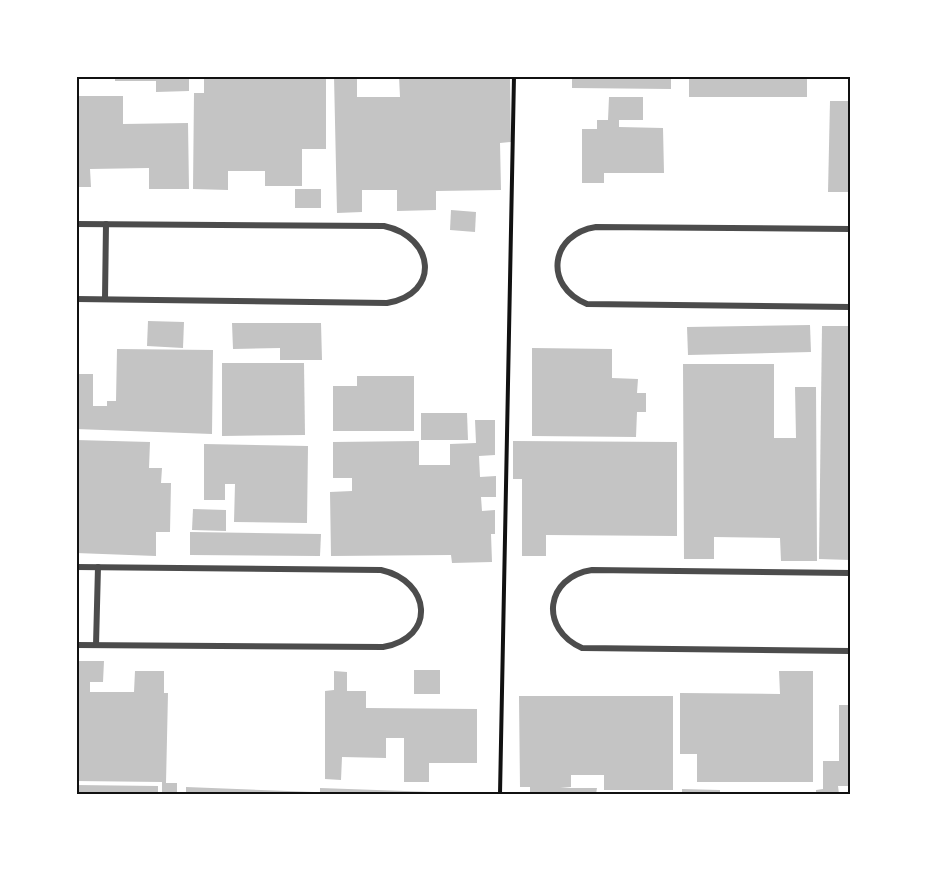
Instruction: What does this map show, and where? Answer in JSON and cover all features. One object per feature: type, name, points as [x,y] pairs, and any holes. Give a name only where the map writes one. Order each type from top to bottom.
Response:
[{"type":"street","points":[[76,224],[384,226],[404,232],[413,238],[420,246],[426,265],[424,277],[410,296],[387,303],[76,298]]},
{"type":"street","points":[[105,299],[106,224]]},
{"type":"street","points":[[850,230],[596,226],[575,233],[567,240],[557,261],[561,283],[576,300],[587,304],[850,307]]},
{"type":"street","points":[[76,567],[381,570],[401,576],[409,582],[420,599],[422,609],[414,631],[406,640],[383,647],[76,645]]},
{"type":"street","points":[[96,645],[98,567]]},
{"type":"street","points":[[850,573],[592,570],[570,577],[556,594],[553,605],[553,616],[563,636],[582,648],[850,651]]},
{"type":"path","points":[[500,795],[514,76]]},
{"type":"building","points":[[115,76],[189,76],[189,91],[156,92],[156,81],[115,81]]},
{"type":"building","points":[[204,76],[326,76],[326,149],[302,149],[302,186],[265,186],[265,171],[228,171],[228,190],[193,189],[194,93],[204,93]]},
{"type":"building","points":[[334,76],[357,76],[357,97],[400,97],[399,76],[510,76],[511,142],[500,143],[501,190],[436,191],[436,210],[397,211],[397,190],[362,190],[362,212],[337,213]]},
{"type":"building","points":[[572,76],[671,76],[671,89],[572,88]]},
{"type":"building","points":[[689,76],[807,76],[807,97],[689,97]]},
{"type":"building","points":[[76,96],[123,96],[123,124],[188,123],[189,189],[149,189],[149,168],[90,169],[91,187],[76,187]]},
{"type":"building","points":[[609,97],[643,97],[643,120],[619,120],[619,127],[663,128],[664,173],[604,173],[604,183],[582,183],[582,129],[597,129],[597,120],[608,120]]},
{"type":"building","points":[[830,101],[850,101],[850,192],[828,192]]},
{"type":"building","points":[[295,189],[321,189],[321,208],[295,208]]},
{"type":"building","points":[[451,210],[476,212],[475,232],[450,230]]},
{"type":"building","points":[[148,321],[184,322],[183,348],[147,346]]},
{"type":"building","points":[[232,323],[321,323],[322,360],[280,360],[280,348],[233,349]]},
{"type":"building","points":[[810,325],[811,352],[688,355],[687,327]]},
{"type":"building","points":[[822,326],[850,326],[850,560],[819,559]]},
{"type":"building","points":[[532,348],[612,349],[612,378],[638,379],[637,393],[646,393],[646,412],[637,412],[636,437],[532,436]]},
{"type":"building","points":[[117,349],[213,350],[212,434],[76,429],[76,374],[93,374],[93,406],[107,406],[107,401],[116,401]]},
{"type":"building","points":[[222,363],[304,363],[305,435],[222,436]]},
{"type":"building","points":[[683,364],[774,364],[774,438],[796,438],[795,387],[816,387],[817,561],[781,561],[780,538],[714,537],[714,559],[684,559]]},
{"type":"building","points":[[357,376],[414,376],[414,431],[333,431],[333,386],[357,386]]},
{"type":"building","points":[[421,413],[467,413],[468,440],[421,440]]},
{"type":"building","points":[[475,420],[495,420],[495,455],[479,456],[480,477],[496,476],[496,497],[481,497],[482,511],[495,510],[495,534],[491,534],[492,562],[452,563],[451,555],[331,556],[330,492],[352,491],[352,478],[333,478],[333,442],[419,441],[419,465],[450,465],[450,444],[476,443]]},
{"type":"building","points":[[76,440],[150,442],[149,468],[162,468],[161,483],[171,483],[170,532],[156,532],[156,556],[76,553]]},
{"type":"building","points":[[513,441],[677,442],[677,536],[546,535],[546,556],[522,556],[522,479],[513,479]]},
{"type":"building","points":[[204,444],[308,446],[307,523],[234,522],[235,484],[225,484],[225,500],[204,500]]},
{"type":"building","points":[[193,509],[226,510],[226,531],[192,530]]},
{"type":"building","points":[[190,532],[321,534],[320,556],[190,555]]},
{"type":"building","points":[[76,661],[104,661],[103,682],[90,682],[90,692],[134,692],[135,671],[164,671],[164,693],[168,693],[166,783],[177,783],[177,794],[162,794],[162,782],[76,781]]},
{"type":"building","points":[[414,670],[440,670],[440,694],[414,694]]},
{"type":"building","points":[[334,671],[347,672],[347,691],[366,691],[366,708],[477,709],[477,763],[429,763],[429,782],[404,782],[404,738],[386,738],[386,758],[342,757],[341,780],[325,779],[325,691],[334,690]]},
{"type":"building","points":[[779,671],[813,671],[813,782],[697,782],[697,754],[680,754],[680,693],[780,694]]},
{"type":"building","points":[[519,696],[673,696],[673,790],[604,790],[604,775],[571,775],[571,787],[560,788],[597,788],[596,794],[530,794],[530,787],[520,787]]},
{"type":"building","points":[[839,705],[850,705],[850,786],[838,786],[839,794],[816,794],[816,790],[823,789],[823,761],[839,761]]},
{"type":"building","points":[[76,785],[158,786],[158,794],[76,794]]},
{"type":"building","points":[[186,787],[314,792],[314,794],[186,794]]},
{"type":"building","points":[[320,788],[433,792],[433,794],[320,794]]},
{"type":"building","points":[[682,789],[720,790],[720,794],[682,794]]}]
